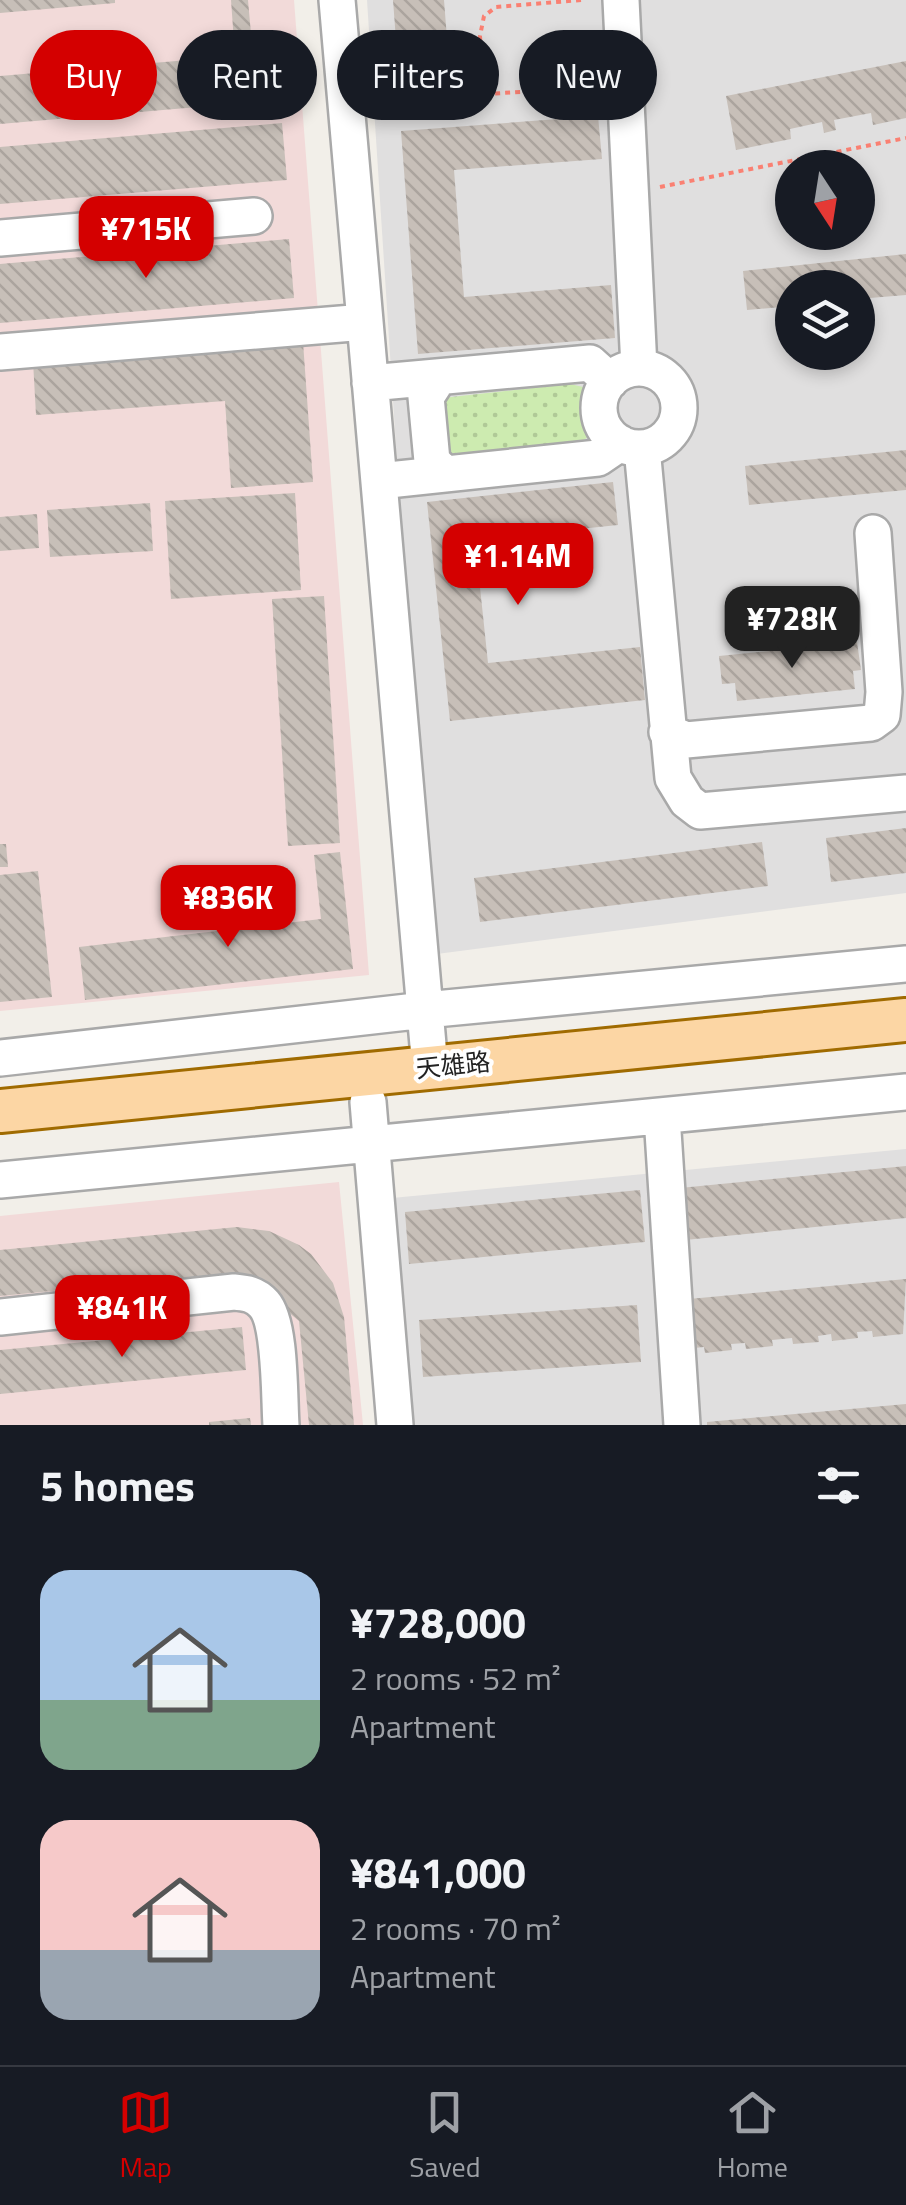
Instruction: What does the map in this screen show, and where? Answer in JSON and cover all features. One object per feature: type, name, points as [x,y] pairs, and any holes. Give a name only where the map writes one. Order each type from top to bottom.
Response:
[{"type":"main road","name":"天雄路","points":[[0,1111],[906,1020]]},
{"type":"main road","name":"天雄路","points":[[0,1139],[369,1123],[906,1048]]},
{"type":"street","points":[[336,0],[430,1068]]},
{"type":"street","points":[[621,0],[622,30]]},
{"type":"street","points":[[627,120],[630,193],[624,374],[599,402],[599,414],[606,432],[631,446]]},
{"type":"street","points":[[0,238],[254,216]]},
{"type":"street","points":[[0,352],[365,322]]},
{"type":"street","points":[[370,383],[590,363],[624,374],[666,378],[678,398],[676,422],[663,440],[598,458],[379,481]]},
{"type":"street","points":[[439,377],[426,397],[432,462],[445,474]]},
{"type":"street","points":[[631,446],[673,778],[687,800],[700,811],[906,793]]},
{"type":"street","points":[[668,732],[686,740],[871,723],[882,715],[873,534]]},
{"type":"street","points":[[0,1058],[425,1010],[906,964]]},
{"type":"street","points":[[0,1180],[369,1123],[662,1116],[906,1092]]},
{"type":"street","points":[[662,1116],[682,1425]]},
{"type":"street","points":[[369,1123],[395,1425]]},
{"type":"street","points":[[0,1316],[154,1299],[250,1294],[267,1306],[273,1327],[281,1425]]},
{"type":"path","points":[[519,92],[484,94],[480,36],[484,16],[496,7],[582,0]]},
{"type":"path","points":[[630,193],[906,138]]},
{"type":"shaded area","points":[[0,0],[294,0],[296,30],[177,30],[177,120],[303,120],[369,975],[0,1011]]},
{"type":"shaded area","points":[[367,0],[906,0],[906,893],[429,955],[375,120],[499,120],[499,30],[369,30]]},
{"type":"shaded area","points":[[906,1149],[906,1425],[413,1425],[392,1198]]},
{"type":"shaded area","points":[[339,1182],[363,1425],[0,1425],[0,1216]]},
{"type":"green space","points":[[570,384],[583,387],[587,394],[590,436],[575,445],[461,456],[447,452],[442,398]]},
{"type":"building","points":[[0,0],[115,0],[115,3],[0,13]]},
{"type":"building","points":[[231,0],[248,0],[251,30],[233,30]]},
{"type":"building","points":[[393,0],[444,0],[446,30],[395,30]]},
{"type":"building","points":[[177,61],[177,109],[157,111],[157,63]]},
{"type":"building","points":[[906,61],[906,118],[873,125],[871,113],[834,120],[836,130],[824,133],[822,122],[790,129],[791,139],[736,150],[726,96]]},
{"type":"building","points":[[30,73],[30,120],[47,120],[0,124],[0,76]]},
{"type":"building","points":[[598,120],[602,159],[454,170],[464,297],[611,285],[615,338],[418,354],[401,131]]},
{"type":"building","points":[[282,123],[287,180],[0,204],[0,147]]},
{"type":"building","points":[[289,239],[294,298],[0,323],[0,264]]},
{"type":"building","points":[[906,254],[906,295],[875,298],[875,270],[775,270],[775,308],[747,310],[743,271]]},
{"type":"building","points":[[303,342],[313,482],[231,488],[225,401],[36,415],[33,361]]},
{"type":"building","points":[[906,450],[906,490],[749,505],[745,466]]},
{"type":"building","points":[[613,482],[618,525],[475,540],[488,663],[640,647],[645,700],[450,721],[427,502]]},
{"type":"building","points":[[295,493],[301,590],[171,599],[165,501]]},
{"type":"building","points":[[150,503],[153,551],[50,557],[47,510]]},
{"type":"building","points":[[37,514],[39,548],[0,551],[0,517]]},
{"type":"building","points":[[324,596],[340,843],[288,846],[272,599]]},
{"type":"building","points":[[857,642],[861,670],[853,671],[855,689],[737,701],[735,683],[722,684],[719,656]]},
{"type":"building","points":[[906,828],[906,873],[831,882],[826,838]]},
{"type":"building","points":[[762,842],[768,886],[480,922],[474,878]]},
{"type":"building","points":[[0,844],[6,844],[8,867],[0,867]]},
{"type":"building","points":[[340,852],[353,969],[85,1000],[79,947],[321,919],[314,855]]},
{"type":"building","points":[[38,871],[52,997],[0,1002],[0,875]]},
{"type":"building","points":[[906,1166],[906,1218],[685,1240],[680,1188]]},
{"type":"building","points":[[640,1190],[645,1242],[409,1264],[405,1212]]},
{"type":"building","points":[[237,1227],[269,1231],[299,1245],[333,1283],[344,1317],[354,1425],[309,1425],[299,1321],[241,1273],[0,1296],[0,1250]]},
{"type":"building","points":[[906,1279],[903,1334],[873,1337],[872,1331],[857,1332],[858,1338],[832,1341],[831,1334],[818,1336],[819,1342],[793,1344],[792,1338],[772,1340],[773,1346],[746,1349],[745,1343],[731,1344],[732,1350],[705,1353],[704,1347],[694,1348],[689,1299]]},
{"type":"building","points":[[637,1305],[641,1362],[423,1377],[419,1320]]},
{"type":"building","points":[[242,1327],[246,1370],[0,1394],[0,1350]]},
{"type":"building","points":[[906,1404],[906,1425],[707,1425],[707,1422]]},
{"type":"building","points":[[250,1418],[251,1425],[209,1425],[209,1422]]}]
